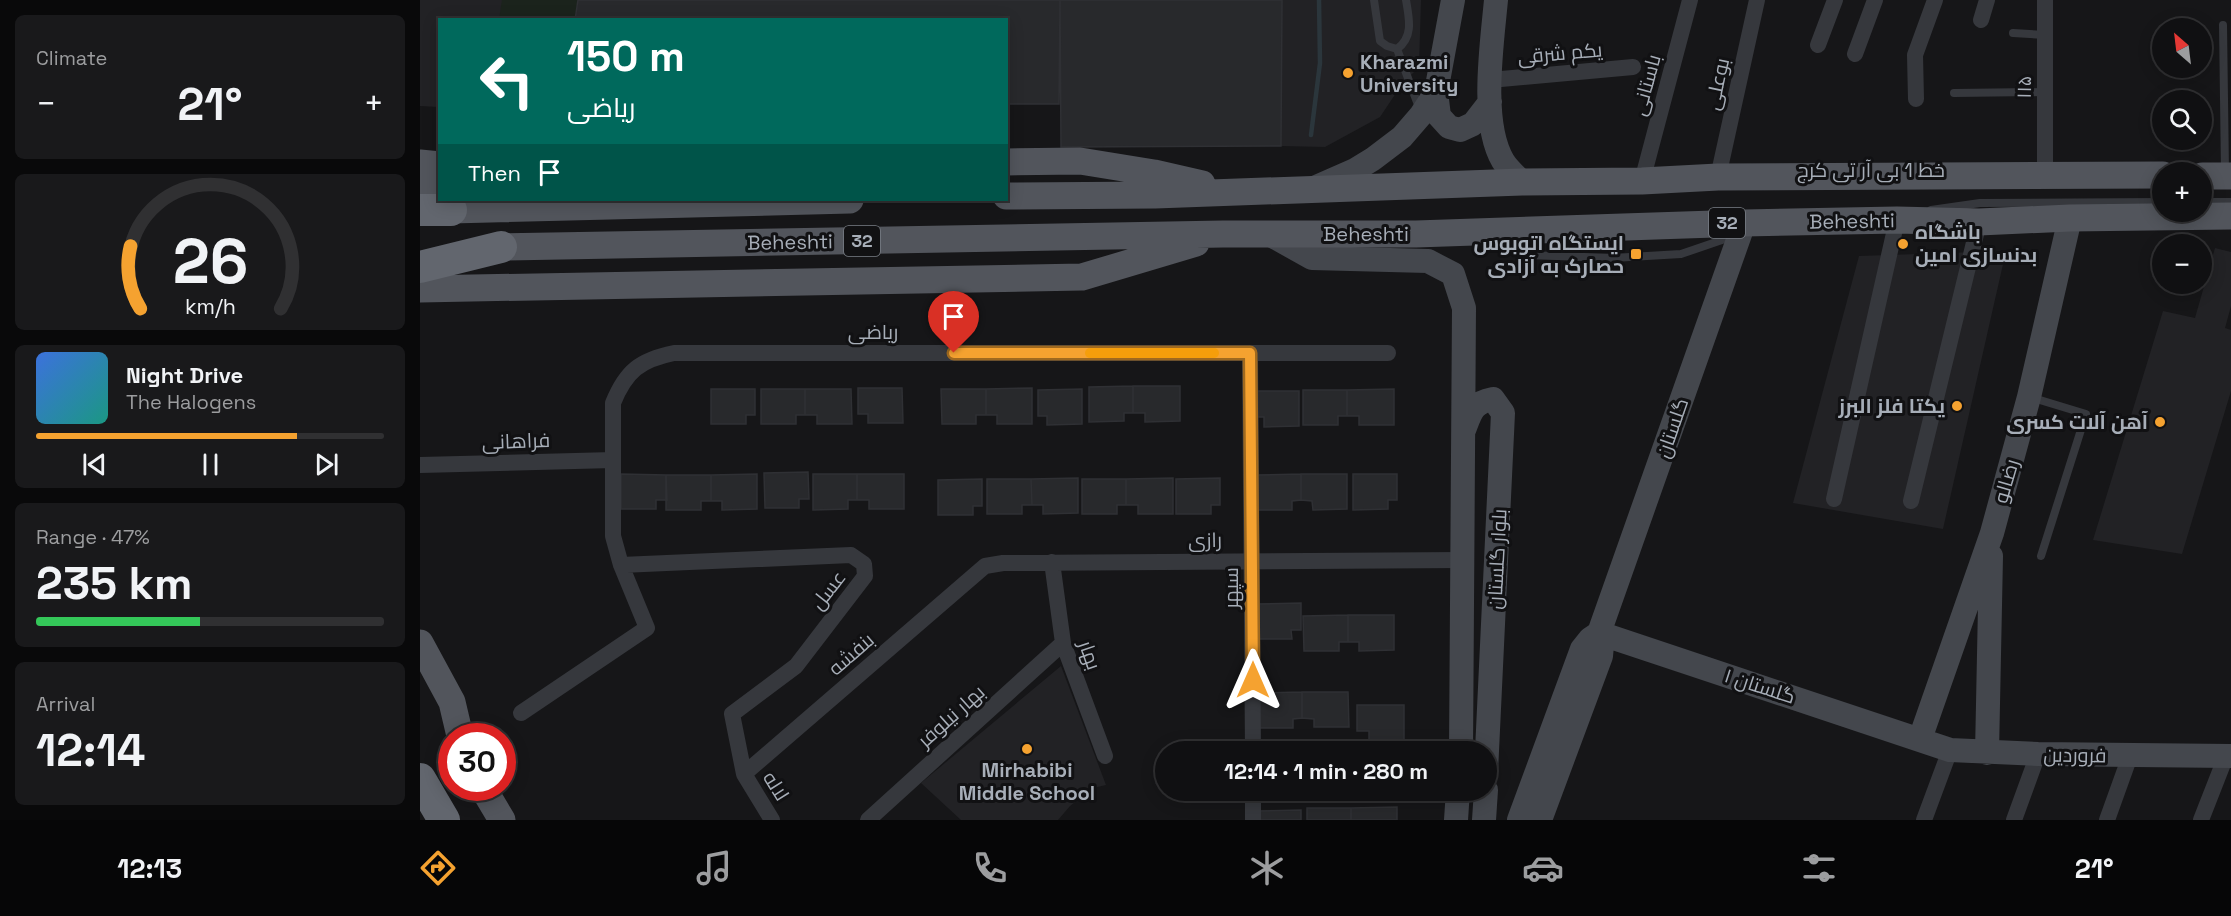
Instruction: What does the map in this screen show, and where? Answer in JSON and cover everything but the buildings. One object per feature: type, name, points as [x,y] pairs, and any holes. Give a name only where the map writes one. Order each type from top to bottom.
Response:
[{"type":"highway","name":"32","points":[[420,210],[442,201]]},
{"type":"highway","name":"32","points":[[420,247],[501,247]]},
{"type":"highway","points":[[420,267],[501,247]]},
{"type":"highway","points":[[420,779],[444,820]]},
{"type":"main road","points":[[1008,162],[1080,162],[1154,173],[1236,192]]},
{"type":"main road","points":[[420,163],[438,165]]},
{"type":"main road","points":[[1008,196],[1155,195],[1522,182],[1712,182],[2152,175]]},
{"type":"main road","name":"Beheshti","points":[[420,189],[438,197]]},
{"type":"main road","name":"Beheshti","points":[[463,201],[570,207],[810,201]]},
{"type":"main road","points":[[525,201],[570,207]]},
{"type":"main road","name":"Beheshti","points":[[501,247],[1223,234],[1466,233],[1744,223],[1884,220],[1979,222],[2070,218],[2231,216]]},
{"type":"main road","points":[[420,289],[1082,277],[1223,234]]},
{"type":"main road","points":[[420,643],[452,702],[457,723]]},
{"type":"main road","points":[[420,681],[445,723]]},
{"type":"main road","points":[[491,801],[502,820]]},
{"type":"street","points":[[1453,0],[1436,92],[1439,116],[1449,127],[1460,130],[1473,124],[1490,91]]},
{"type":"street","points":[[1496,0],[1490,91],[1493,133],[1503,161],[1522,182]]},
{"type":"street","name":"باستانی","points":[[1642,181],[1690,0]]},
{"type":"street","name":"بوعلی","points":[[1712,182],[1757,0]]},
{"type":"street","points":[[1818,45],[1835,0]]},
{"type":"street","points":[[1855,54],[1875,0]]},
{"type":"street","points":[[1916,99],[1915,55],[1935,0]]},
{"type":"street","points":[[1981,20],[1987,0]]},
{"type":"street","name":"۱۱۵","points":[[2045,175],[2046,0]]},
{"type":"street","name":"یکم شرقی","points":[[1490,91],[1633,67]]},
{"type":"street","points":[[1309,190],[1354,170],[1402,137],[1422,115],[1436,92]]},
{"type":"street","name":"رضالو","points":[[1920,739],[1992,533],[2030,397],[2070,218]]},
{"type":"street","points":[[1834,499],[1884,220]]},
{"type":"street","points":[[1911,501],[1979,222]]},
{"type":"street","name":"گلستان","points":[[1540,820],[1601,656],[1602,645],[1599,633],[1744,223]]},
{"type":"street","name":"بلوار گلستان","points":[[1269,234],[1312,258],[1428,261],[1453,274],[1464,308],[1461,741]]},
{"type":"street","name":"ریاضی","points":[[521,712],[647,628],[621,565],[613,536],[613,403],[621,384],[635,368],[653,357],[674,353],[1388,353]]},
{"type":"street","name":"سپهر","points":[[1250,353],[1253,741]]},
{"type":"street","name":"بلوار گلستان","points":[[1462,433],[1472,410],[1482,401],[1493,399],[1503,413],[1487,741]]},
{"type":"street","name":"فراهانی","points":[[420,465],[613,460]]},
{"type":"street","points":[[1987,753],[1992,533]]},
{"type":"street","name":"عسل","points":[[621,565],[851,555],[864,564],[865,576],[796,666],[732,714],[744,774]]},
{"type":"street","name":"رازی","points":[[985,566],[1003,563],[1052,562],[1462,560]]},
{"type":"street","name":"بهار","points":[[1052,562],[1063,643],[1105,756]]},
{"type":"street","name":"بنفشه","points":[[744,774],[985,566]]},
{"type":"street","name":"گلستان","points":[[1519,820],[1582,650],[1590,639],[1599,633]]},
{"type":"street","name":"گلستان ۱","points":[[1599,633],[1920,739]]},
{"type":"street","name":"بهار نیلوفر","points":[[868,820],[1063,643]]},
{"type":"street","name":"فروردین","points":[[1920,739],[1950,750],[1987,753],[2229,756]]},
{"type":"street","points":[[1924,820],[1950,750]]},
{"type":"street","points":[[2014,820],[2038,754]]},
{"type":"street","points":[[2107,820],[2130,756]]},
{"type":"street","points":[[2201,820],[2229,756]]},
{"type":"street","name":"لاله","points":[[744,774],[772,820]]},
{"type":"street","points":[[1253,801],[1253,820]]},
{"type":"street","points":[[1456,820],[1457,801]]},
{"type":"street","points":[[1484,820],[1485,801]]},
{"type":"lane","points":[[1374,0],[1380,41],[1397,49],[1405,44],[1410,33],[1406,0]]},
{"type":"lane","points":[[2214,180],[2223,25]]},
{"type":"lane","points":[[2013,33],[2046,35]]},
{"type":"lane","points":[[1397,49],[1422,115]]},
{"type":"lane","points":[[1954,93],[2045,92]]},
{"type":"lane","points":[[1579,182],[1637,188],[1712,182]]},
{"type":"lane","name":"خط 1 بی آر تی کرج","points":[[1838,186],[1897,186]]},
{"type":"lane","name":"خط 1 بی آر تی کرج","points":[[1884,220],[1980,202],[2152,202]]},
{"type":"lane","points":[[2212,202],[2231,202]]},
{"type":"lane","points":[[2030,397],[2086,414],[2042,556]]},
{"type":"shaded area","points":[[420,0],[578,0],[575,18],[438,18],[438,107],[420,106]]},
{"type":"shaded area","points":[[502,0],[578,0],[575,18],[499,18]]},
{"type":"shaded area","name":"Kharazmi University","points":[[1282,0],[1421,0],[1419,67],[1402,84],[1380,117],[1325,147],[1281,146]]},
{"type":"shaded area","points":[[2215,248],[2231,252],[2231,306],[2225,328],[2231,330],[2231,391],[2182,554],[2093,540],[2163,311],[2195,318],[2202,294],[2212,294],[2212,258]]},
{"type":"shaded area","points":[[2006,251],[1943,529],[1793,503],[1859,256]]},
{"type":"shaded area","name":"Mirhabibi Middle School","points":[[1061,666],[1106,785],[1093,788],[1070,806],[1058,820],[961,820],[921,783]]},
{"type":"waterway","points":[[1311,135],[1320,63],[1319,0]]},
{"type":"slow traffic","points":[[1090,353],[1214,353]]},
{"type":"place","name":"Kharazmi University","points":[[1348,73]]},
{"type":"place","name":"باشگاه بدنسازی امین","points":[[1903,244]]},
{"type":"place","name":"ایستگاه اتوبوس حصارک به آزادی","points":[[1636,254]]},
{"type":"place","name":"یکتا فلز البرز","points":[[1957,406]]},
{"type":"place","name":"آهن آلات کسری","points":[[2160,422]]},
{"type":"place","name":"Mirhabibi Middle School","points":[[1027,749]]},
{"type":"route","points":[[954,353],[1250,353],[1253,680]]}]
